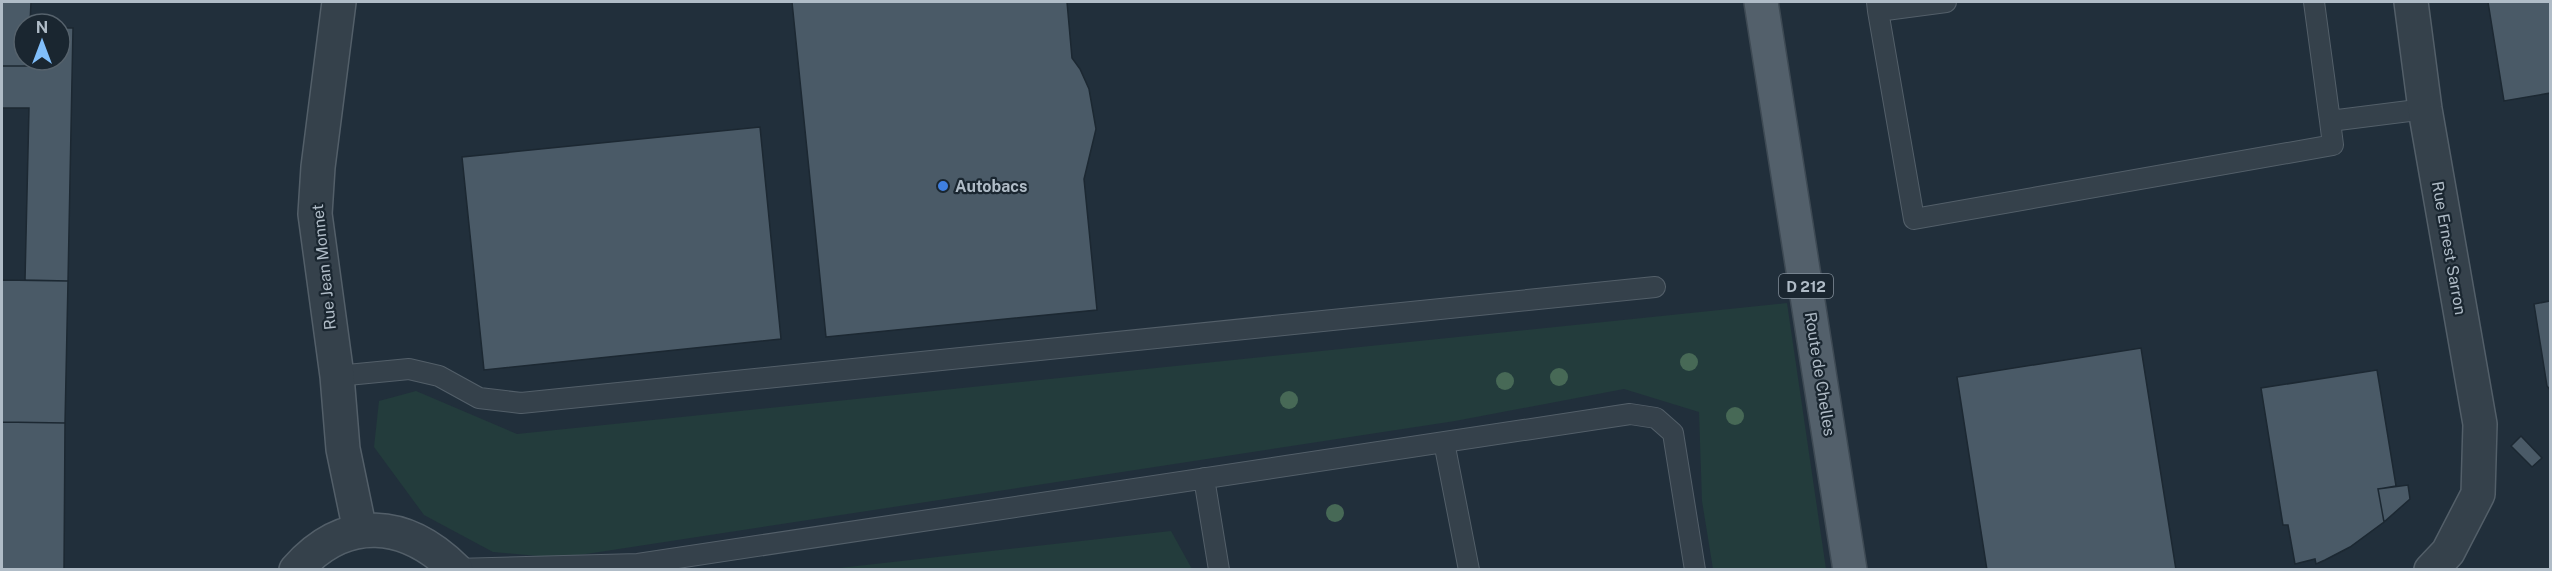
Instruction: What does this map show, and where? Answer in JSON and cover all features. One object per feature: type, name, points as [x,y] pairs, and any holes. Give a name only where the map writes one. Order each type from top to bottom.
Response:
[{"type":"main road","name":"Route de Chelles","points":[[1761,2],[1850,570]]},
{"type":"street","name":"Rue Jean Monnet","points":[[339,2],[318,167],[315,214],[337,376],[343,449],[360,531]]},
{"type":"street","name":"Rue Ernest Sarron","points":[[2411,2],[2425,109],[2480,424],[2478,494],[2448,552],[2431,570]]},
{"type":"street","points":[[296,570],[309,556],[333,540],[360,531],[387,530],[413,537],[436,550],[455,569]]},
{"type":"lane","points":[[1946,2],[1877,6],[1914,219],[2333,145],[2314,2]]},
{"type":"lane","points":[[2330,121],[2425,109]]},
{"type":"lane","points":[[337,376],[409,369],[439,376],[479,398],[521,404],[1655,287]]},
{"type":"lane","points":[[455,569],[632,567],[1630,414],[1656,418],[1673,433],[1695,570]]},
{"type":"lane","points":[[1444,442],[1469,570]]},
{"type":"lane","points":[[1204,478],[1219,570]]},
{"type":"green space","points":[[1787,303],[1826,569],[1713,569],[1702,501],[1699,412],[1624,389],[1455,421],[560,558],[493,552],[424,515],[374,447],[379,401],[416,391],[517,434]]},
{"type":"green space","points":[[1171,531],[1192,569],[830,569]]},
{"type":"building","points":[[2,2],[31,2],[31,12],[12,12],[12,66],[2,66]]},
{"type":"building","points":[[792,2],[1067,2],[1072,58],[1089,89],[1096,129],[1084,179],[1097,310],[826,337]]},
{"type":"building","points":[[2488,2],[2550,2],[2550,93],[2504,101]]},
{"type":"building","points":[[73,28],[68,281],[25,280],[29,108],[2,108],[2,66],[12,66],[12,72],[72,72]]},
{"type":"building","points":[[760,127],[781,339],[484,370],[462,157]]},
{"type":"building","points":[[2,280],[68,281],[65,423],[2,422]]},
{"type":"building","points":[[2550,301],[2550,390],[2547,386],[2534,304]]},
{"type":"building","points":[[2141,348],[2176,570],[1987,570],[1957,377]]},
{"type":"building","points":[[2377,370],[2396,486],[2378,489],[2384,522],[2350,547],[2325,560],[2316,564],[2315,559],[2295,564],[2288,525],[2283,525],[2261,388]]},
{"type":"building","points":[[2,422],[65,423],[64,570],[2,570]]},
{"type":"building","points":[[2521,436],[2542,458],[2532,467],[2511,446]]},
{"type":"building","points":[[2408,485],[2410,499],[2384,522],[2378,489]]},
{"type":"place","name":"Autobacs","points":[[943,186]]}]
